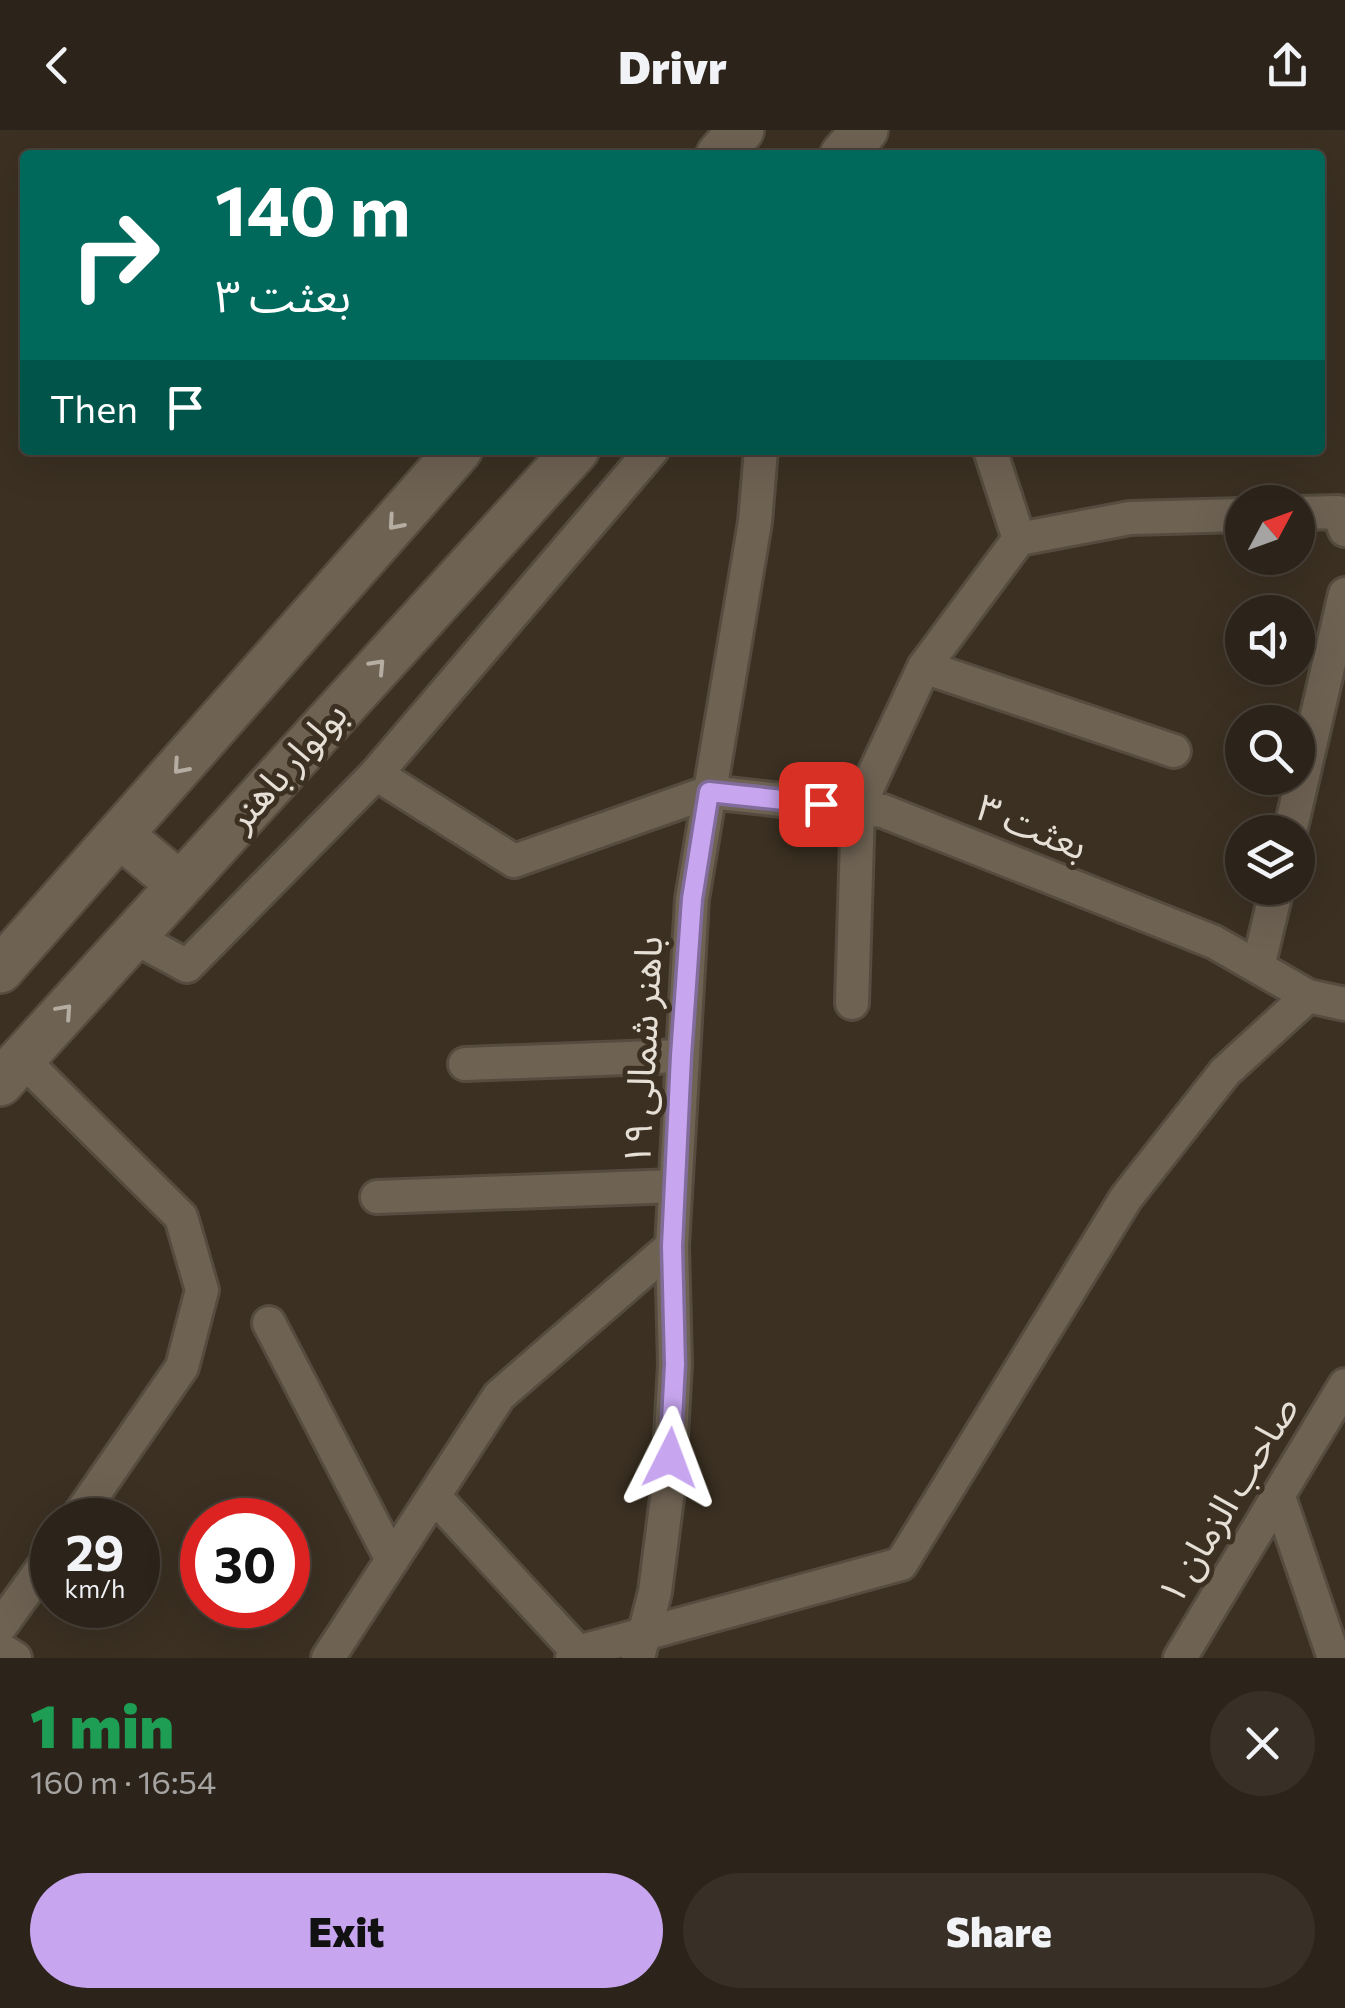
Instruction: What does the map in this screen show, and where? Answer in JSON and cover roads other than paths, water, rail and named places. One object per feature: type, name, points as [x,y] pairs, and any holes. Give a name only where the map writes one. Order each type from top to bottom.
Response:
[{"type":"main road","points":[[723,150],[741,130]]},
{"type":"main road","points":[[847,150],[865,130]]},
{"type":"main road","points":[[0,970],[455,455]]},
{"type":"main road","name":"بولوار باهنر","points":[[11,1071],[571,455]]},
{"type":"main road","points":[[120,834],[179,884]]},
{"type":"street","points":[[132,936],[188,966],[376,774],[648,455]]},
{"type":"street","name":"باهنر شمالی ۱۹","points":[[641,1645],[655,1592],[668,1490],[675,1364],[672,1246],[692,899],[754,522],[761,455]]},
{"type":"street","points":[[992,455],[1019,539]]},
{"type":"street","points":[[1315,513],[1338,512],[1345,530]]},
{"type":"street","points":[[852,1003],[858,808],[924,668],[1019,539],[1130,518],[1225,515]]},
{"type":"street","points":[[1294,815],[1345,594]]},
{"type":"street","points":[[924,668],[1174,751]]},
{"type":"street","points":[[376,774],[514,860],[709,792]]},
{"type":"street","name":"بعثت ۳","points":[[709,792],[883,811],[1214,942],[1308,996],[1345,1004]]},
{"type":"street","points":[[1258,967],[1273,905]]},
{"type":"street","points":[[434,1496],[575,1655],[641,1645],[901,1564],[1126,1198],[1225,1072],[1308,996]]},
{"type":"street","points":[[465,1064],[681,1056]]},
{"type":"street","points":[[11,1071],[181,1217],[202,1290],[182,1367],[91,1498]]},
{"type":"street","points":[[377,1198],[676,1186]]},
{"type":"street","points":[[328,1658],[499,1396],[672,1246]]},
{"type":"street","points":[[269,1324],[392,1560]]},
{"type":"street","name":"صاحب الزمان ۱","points":[[1180,1658],[1345,1385]]},
{"type":"street","points":[[1279,1497],[1334,1658]]},
{"type":"street","points":[[0,1628],[30,1585]]},
{"type":"street","points":[[0,1650],[15,1658]]}]
